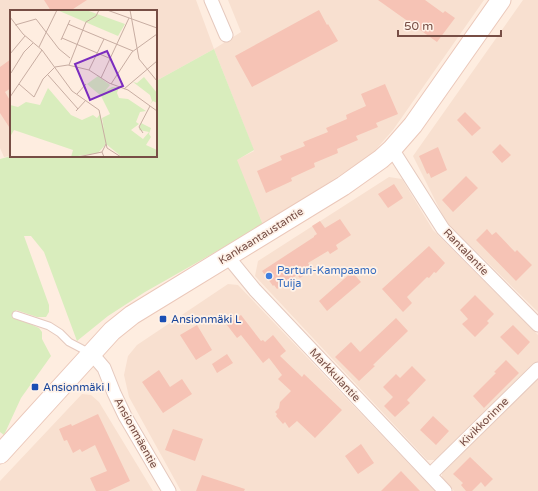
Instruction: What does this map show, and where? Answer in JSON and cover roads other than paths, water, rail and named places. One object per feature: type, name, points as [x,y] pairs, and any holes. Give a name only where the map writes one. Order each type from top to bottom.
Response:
[{"type":"street","points":[[211,0],[226,35]]},
{"type":"street","name":"Kankaantaustantie","points":[[0,454],[112,331],[132,315],[343,186],[392,150],[413,125],[501,0]]},
{"type":"street","name":"Rantalantie","points":[[392,150],[443,229],[538,326]]},
{"type":"street","name":"Markkulantie","points":[[228,257],[255,290],[445,491]]},
{"type":"street","name":"Ansionmäentie","points":[[92,354],[104,368],[125,416],[169,491]]},
{"type":"street","name":"Kivikkorinne","points":[[430,475],[538,369]]},
{"type":"lane","points":[[16,315],[49,326],[60,333],[69,342],[92,354]]},
{"type":"place","name":"Parturi-Kampaamo Tuija","points":[[269,276]]},
{"type":"place","name":"Ansionmäki L","points":[[163,319]]},
{"type":"place","name":"Ansionmäki I","points":[[35,387]]}]
